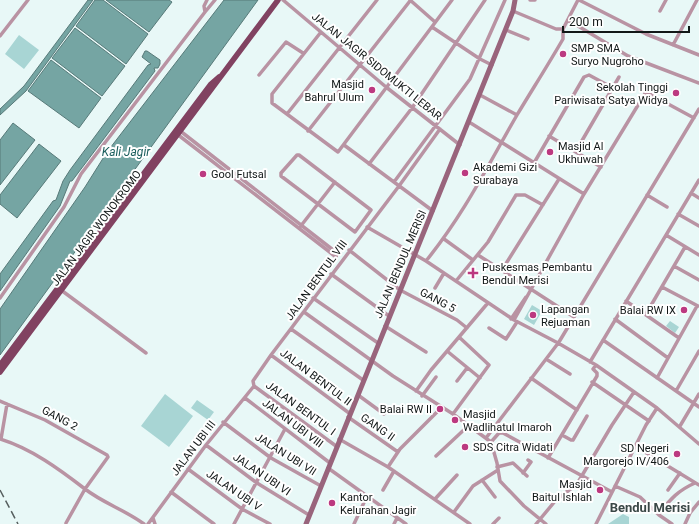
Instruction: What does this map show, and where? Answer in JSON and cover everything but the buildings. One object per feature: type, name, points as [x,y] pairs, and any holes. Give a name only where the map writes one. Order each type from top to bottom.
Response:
[{"type":"main road","name":"JALAN JAGIR WONOKROMO","points":[[0,372],[19,343],[178,132],[211,84],[221,76],[278,0]]},
{"type":"main road","name":"JALAN JAGIR WONOKROMO","points":[[0,365],[61,290],[135,189]]},
{"type":"street","points":[[0,36],[28,0]]},
{"type":"street","points":[[205,12],[204,6],[207,0]]},
{"type":"street","points":[[0,298],[64,207],[81,174],[215,0]]},
{"type":"street","name":"JALAN JAGIR SIDOMUKTI LEBAR","points":[[283,0],[360,63],[386,87],[460,145]]},
{"type":"street","points":[[287,114],[376,0]]},
{"type":"street","points":[[308,131],[410,0],[435,22]]},
{"type":"street","points":[[321,32],[272,94],[272,104],[339,152],[452,0]]},
{"type":"street","points":[[369,164],[412,108],[485,0]]},
{"type":"street","name":"JALAN BENTUL VIII","points":[[254,386],[253,381],[271,355],[367,227],[470,80],[482,60],[505,0]]},
{"type":"street","name":"JALAN BENDUL MERISI","points":[[306,524],[384,326],[415,256],[506,30],[513,12],[515,0]]},
{"type":"street","points":[[530,0],[535,0]]},
{"type":"street","points":[[426,261],[444,239],[481,181],[517,115],[563,39],[563,29],[579,0],[646,34],[699,55]]},
{"type":"street","points":[[660,11],[666,0]]},
{"type":"street","points":[[673,45],[697,0]]},
{"type":"street","points":[[513,12],[556,28],[563,29]]},
{"type":"street","points":[[568,20],[628,56],[699,82]]},
{"type":"street","points":[[432,26],[482,60],[492,64]]},
{"type":"street","points":[[506,30],[528,39]]},
{"type":"street","points":[[259,75],[286,42],[303,53]]},
{"type":"street","points":[[534,163],[584,77],[589,75],[613,88]]},
{"type":"street","points":[[576,151],[620,77]]},
{"type":"street","points":[[489,328],[506,339],[527,296],[584,194],[646,92],[694,118]]},
{"type":"street","points":[[480,95],[517,115]]},
{"type":"street","points":[[486,438],[558,343],[699,109]]},
{"type":"street","points":[[469,122],[501,144],[584,194]]},
{"type":"street","points":[[178,132],[336,257],[337,253],[300,227]]},
{"type":"street","points":[[549,136],[601,167]]},
{"type":"street","points":[[344,145],[433,211]]},
{"type":"street","points":[[299,155],[335,182],[371,210],[355,232],[281,176],[281,173],[299,155]]},
{"type":"street","points":[[502,270],[559,178]]},
{"type":"street","points":[[590,362],[699,180]]},
{"type":"street","points":[[300,227],[335,182]]},
{"type":"street","points":[[691,193],[699,198]]},
{"type":"street","points":[[456,281],[478,255],[516,195],[525,195],[543,205]]},
{"type":"street","points":[[647,195],[667,207]]},
{"type":"street","points":[[678,214],[699,226]]},
{"type":"street","points":[[367,227],[426,261],[514,321],[558,343],[596,365],[680,426],[699,444]]},
{"type":"street","points":[[666,235],[699,254]]},
{"type":"street","points":[[444,239],[473,260]]},
{"type":"street","points":[[646,314],[685,247]]},
{"type":"street","name":"GANG 5","points":[[349,250],[400,290],[456,320],[467,328]]},
{"type":"street","points":[[478,255],[574,317]]},
{"type":"street","points":[[674,266],[699,280]]},
{"type":"street","points":[[435,288],[444,273]]},
{"type":"street","points":[[331,274],[389,316]]},
{"type":"street","points":[[657,378],[698,307],[662,286]]},
{"type":"street","points":[[61,290],[146,353]]},
{"type":"street","points":[[314,298],[378,342]]},
{"type":"street","points":[[626,301],[679,338]]},
{"type":"street","points":[[416,391],[459,336],[487,304]]},
{"type":"street","points":[[304,312],[422,396],[453,414],[486,438],[490,442],[498,469],[500,482],[504,488],[546,524]]},
{"type":"street","points":[[615,319],[668,358]]},
{"type":"street","points":[[384,326],[426,352]]},
{"type":"street","points":[[291,329],[363,380]]},
{"type":"street","points":[[453,414],[489,365],[459,336]]},
{"type":"street","points":[[603,340],[697,405]]},
{"type":"street","points":[[447,351],[480,378]]},
{"type":"street","points":[[676,391],[699,351]]},
{"type":"street","name":"JALAN BENTUL II","points":[[271,355],[348,415]]},
{"type":"street","points":[[546,359],[570,374]]},
{"type":"street","points":[[548,458],[597,375],[593,369],[596,365]]},
{"type":"street","points":[[457,381],[467,368]]},
{"type":"street","points":[[422,396],[436,377]]},
{"type":"street","points":[[531,378],[577,410]]},
{"type":"street","points":[[592,382],[649,421]]},
{"type":"street","name":"JALAN UBI III","points":[[148,524],[206,445],[254,386]]},
{"type":"street","name":"JALAN BENTUL I","points":[[254,386],[336,446]]},
{"type":"street","points":[[536,524],[556,500],[576,485],[625,404],[634,392]]},
{"type":"street","points":[[357,394],[384,414]]},
{"type":"street","points":[[680,426],[697,405],[699,394]]},
{"type":"street","name":"JALAN UBI VIII","points":[[245,398],[367,496],[406,524]]},
{"type":"street","name":"GANG 2","points":[[0,401],[45,420],[107,454],[108,457],[85,490]]},
{"type":"street","points":[[7,404],[1,439],[43,459],[85,490],[129,513],[144,524]]},
{"type":"street","points":[[388,467],[398,452],[442,408]]},
{"type":"street","points":[[596,524],[656,408]]},
{"type":"street","name":"GANG II","points":[[348,415],[398,452]]},
{"type":"street","points":[[562,435],[574,440],[587,416]]},
{"type":"street","name":"JALAN UBI VII","points":[[224,422],[270,458],[321,486]]},
{"type":"street","points":[[436,456],[468,426]]},
{"type":"street","points":[[234,524],[285,429]]},
{"type":"street","points":[[490,442],[498,434],[502,433],[583,475],[612,492]]},
{"type":"street","points":[[339,439],[388,467],[470,524]]},
{"type":"street","name":"JALAN UBI VI","points":[[206,445],[257,483],[309,515]]},
{"type":"street","points":[[635,446],[699,485]]},
{"type":"street","points":[[523,473],[531,462]]},
{"type":"street","points":[[454,512],[473,486],[498,469],[513,463],[527,476]]},
{"type":"street","name":"JALAN UBI V","points":[[188,469],[242,509],[270,524]]},
{"type":"street","points":[[383,490],[394,471]]},
{"type":"street","points":[[668,490],[680,473]]},
{"type":"street","points":[[435,499],[457,475]]},
{"type":"street","points":[[482,480],[495,497]]},
{"type":"street","points":[[660,513],[672,497],[685,487],[695,483]]},
{"type":"street","points":[[615,486],[640,497],[665,520],[672,524]]},
{"type":"street","points":[[66,522],[85,490]]},
{"type":"street","points":[[171,492],[214,524]]},
{"type":"street","points":[[354,524],[367,496]]},
{"type":"street","points":[[685,524],[691,511],[699,502]]},
{"type":"street","points":[[153,518],[155,524]]},
{"type":"street","points":[[394,524],[397,518]]},
{"type":"street","points":[[493,524],[499,518]]},
{"type":"street","points":[[662,524],[665,520]]},
{"type":"shaded area","points":[[19,35],[39,50],[24,69],[5,54]]},
{"type":"shaded area","name":"Lapangan Rejuaman","points":[[532,305],[542,311],[534,325],[524,319]]},
{"type":"shaded area","points":[[670,321],[679,327],[675,333],[666,326]]},
{"type":"shaded area","points":[[165,394],[193,416],[169,447],[141,426]]},
{"type":"shaded area","points":[[197,400],[214,412],[208,420],[191,408]]},
{"type":"shaded area","points":[[623,514],[629,517],[629,524],[608,524]]},
{"type":"water","points":[[88,0],[93,0],[26,91],[0,115],[0,109],[24,86]]},
{"type":"water","points":[[95,0],[103,0],[148,34],[126,64],[76,26]]},
{"type":"water","points":[[106,0],[169,0],[172,2],[149,32]]},
{"type":"water","name":"Kali Jagir","points":[[224,0],[258,0],[0,355],[0,309],[85,187],[107,152]]},
{"type":"water","points":[[75,28],[125,66],[102,96],[52,58]]},
{"type":"water","points":[[145,51],[160,60],[158,68],[154,68],[155,71],[72,181],[70,181],[60,206],[0,291],[0,274],[53,201],[56,200],[63,181],[70,170],[148,65],[151,64],[142,57]]},
{"type":"water","points":[[51,60],[101,98],[79,128],[28,91]]},
{"type":"water","points":[[13,123],[35,140],[0,185],[0,140]]},
{"type":"water","points":[[39,144],[61,161],[17,218],[0,204],[0,195]]},
{"type":"railway","points":[[0,490],[18,524]]},
{"type":"place","name":"SMP SMA Suryo Nugroho","points":[[563,54]]},
{"type":"place","name":"Masjid Bahrul Ulum","points":[[372,90]]},
{"type":"place","name":"Sekolah Tinggi Pariwisata Satya Widya","points":[[676,93]]},
{"type":"place","name":"Masjid Al Ukhuwah","points":[[550,152]]},
{"type":"place","name":"Akademi Gizi Surabaya","points":[[465,173]]},
{"type":"place","name":"Gool Futsal","points":[[203,174]]},
{"type":"place","name":"Puskesmas Pembantu Bendul Merisi","points":[[473,273]]},
{"type":"place","name":"Balai RW IX","points":[[684,310]]},
{"type":"place","name":"Lapangan Rejuaman","points":[[533,315]]},
{"type":"place","name":"Balai RW II","points":[[440,409]]},
{"type":"place","name":"Masjid Wadlihatul Imaroh","points":[[455,420]]},
{"type":"place","name":"SDS Citra Widati","points":[[465,447]]},
{"type":"place","name":"SD Negeri Margorejo IV/406","points":[[677,454]]},
{"type":"place","name":"Masjid Baitul Ishlah","points":[[600,490]]},
{"type":"place","name":"Kantor Kelurahan Jagir","points":[[332,503]]},
{"type":"district","name":"Bendul Merisi","points":[[650,507]]}]
